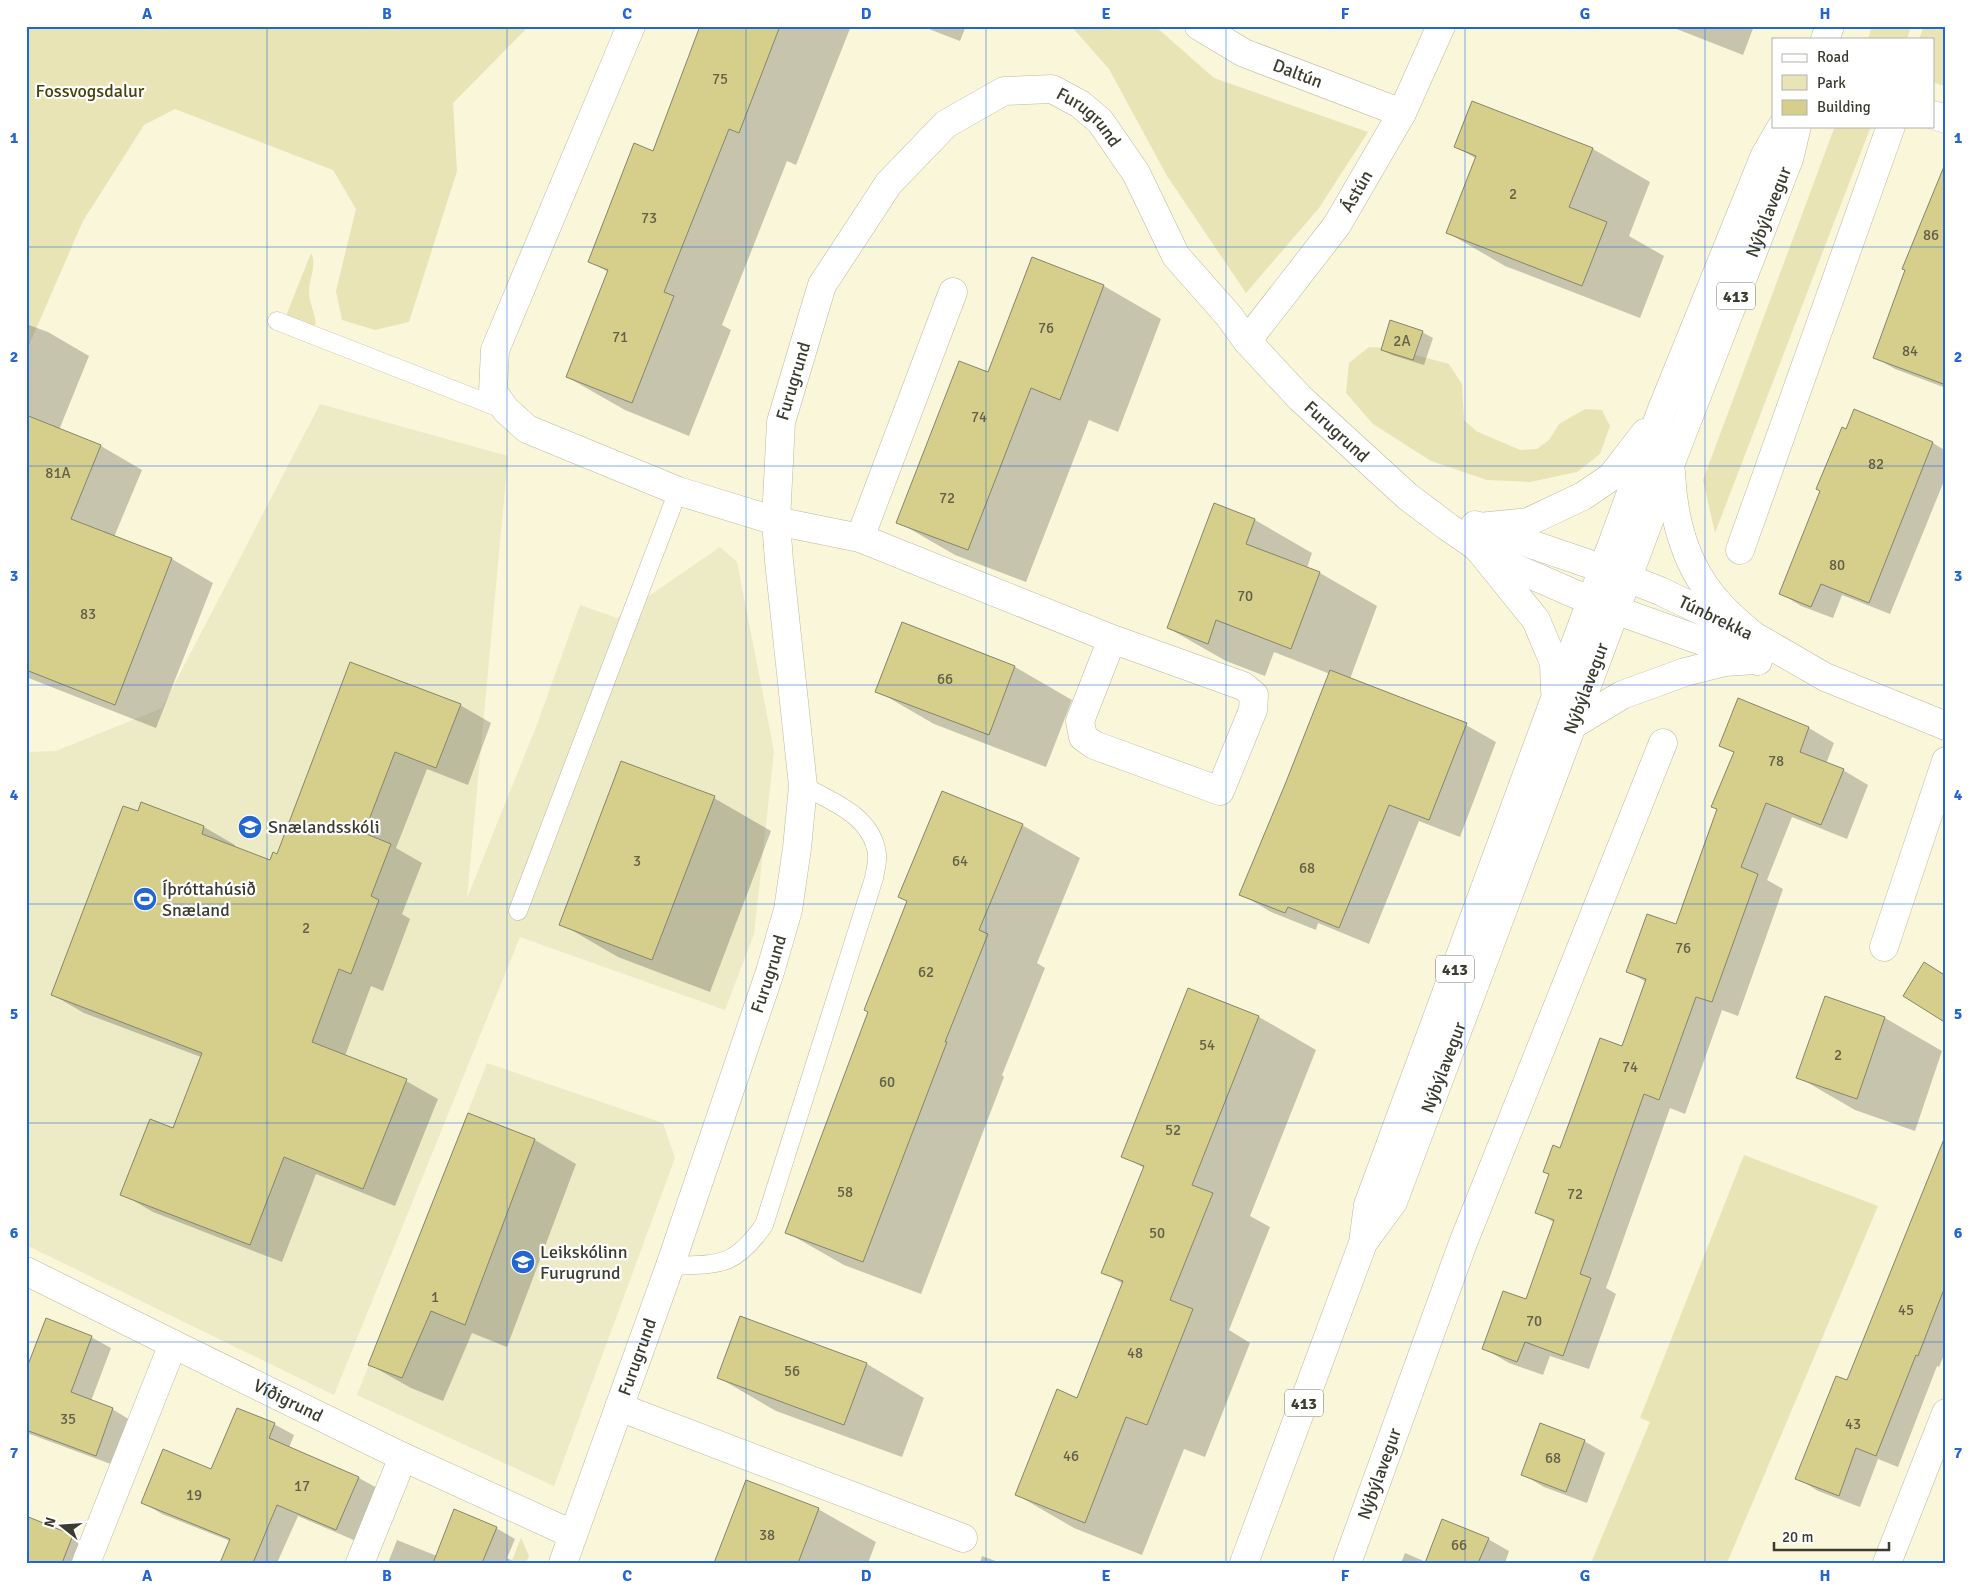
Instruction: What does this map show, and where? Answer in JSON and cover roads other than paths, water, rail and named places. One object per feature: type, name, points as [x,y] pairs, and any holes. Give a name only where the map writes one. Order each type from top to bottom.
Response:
[{"type":"street","points":[[631,26],[495,350],[493,392],[506,410],[527,429],[678,491],[776,522],[860,538],[1112,639],[1243,686],[1254,695],[1253,710],[1220,791],[1094,745],[1083,737],[1080,721],[1112,639]]},
{"type":"street","name":"Daltún","points":[[1198,26],[1244,53],[1402,113]]},
{"type":"street","name":"Ástún","points":[[1247,341],[1337,225],[1402,113],[1440,26]]},
{"type":"street","points":[[1825,38],[1830,26]]},
{"type":"street","name":"Furugrund","points":[[562,1563],[670,1266],[767,981],[788,910],[797,848],[802,786],[778,561],[776,522],[781,422],[822,285],[889,183],[946,124],[1004,91],[1052,89],[1080,104],[1100,121],[1136,173],[1176,256],[1247,341],[1300,398],[1407,496],[1478,537],[1513,567],[1603,606]]},
{"type":"street","points":[[1934,115],[1946,119]]},
{"type":"street","name":"Nýbýlavegur","points":[[1616,573],[1662,410],[1765,155],[1781,128]]},
{"type":"street","name":"Nýbýlavegur","points":[[1244,1563],[1363,1243],[1368,1205],[1555,698],[1603,606],[1616,573],[1670,465],[1789,159],[1797,128]]},
{"type":"street","points":[[1740,550],[1890,128]]},
{"type":"street","points":[[860,538],[953,292]]},
{"type":"street","points":[[1555,698],[1554,663],[1536,620],[1478,537],[1528,522],[1583,496],[1611,477],[1662,410]]},
{"type":"street","points":[[1574,724],[1622,695],[1685,672],[1725,662],[1755,648],[1721,607],[1692,566],[1683,543],[1672,499],[1670,465]]},
{"type":"street","name":"Furugrund","points":[[1478,537],[1616,573]]},
{"type":"street","name":"Túnbrekka","points":[[1616,573],[1755,648]]},
{"type":"street","name":"Nýbýlavegur","points":[[1363,1243],[1393,1202],[1574,724],[1603,606]]},
{"type":"street","name":"Túnbrekka","points":[[1603,606],[1755,648],[1946,726]]},
{"type":"street","name":"Nýbýlavegur","points":[[1347,1563],[1463,1243],[1663,743]]},
{"type":"street","points":[[1884,947],[1946,760]]},
{"type":"street","name":"Víðigrund","points":[[26,1271],[403,1457],[572,1534]]},
{"type":"street","points":[[86,1563],[173,1344]]},
{"type":"street","name":"Furugrund","points":[[619,1407],[963,1538]]},
{"type":"street","points":[[1888,1563],[1946,1413]]},
{"type":"street","points":[[360,1563],[403,1457]]},
{"type":"lane","points":[[277,321],[506,410]]},
{"type":"lane","points":[[518,910],[678,491]]},
{"type":"lane","points":[[670,1266],[713,1264],[732,1259],[751,1244],[764,1225],[874,878],[878,855],[869,830],[856,816],[802,786]]},
{"type":"place","name":"Snælandsskóli","points":[[250,827]]},
{"type":"place","name":"Íþróttahúsið Snæland","points":[[145,899]]},
{"type":"place","name":"Leikskólinn Furugrund","points":[[523,1262]]},
{"type":"park label","name":"Fossvogsdalur","points":[[90,91]]}]
